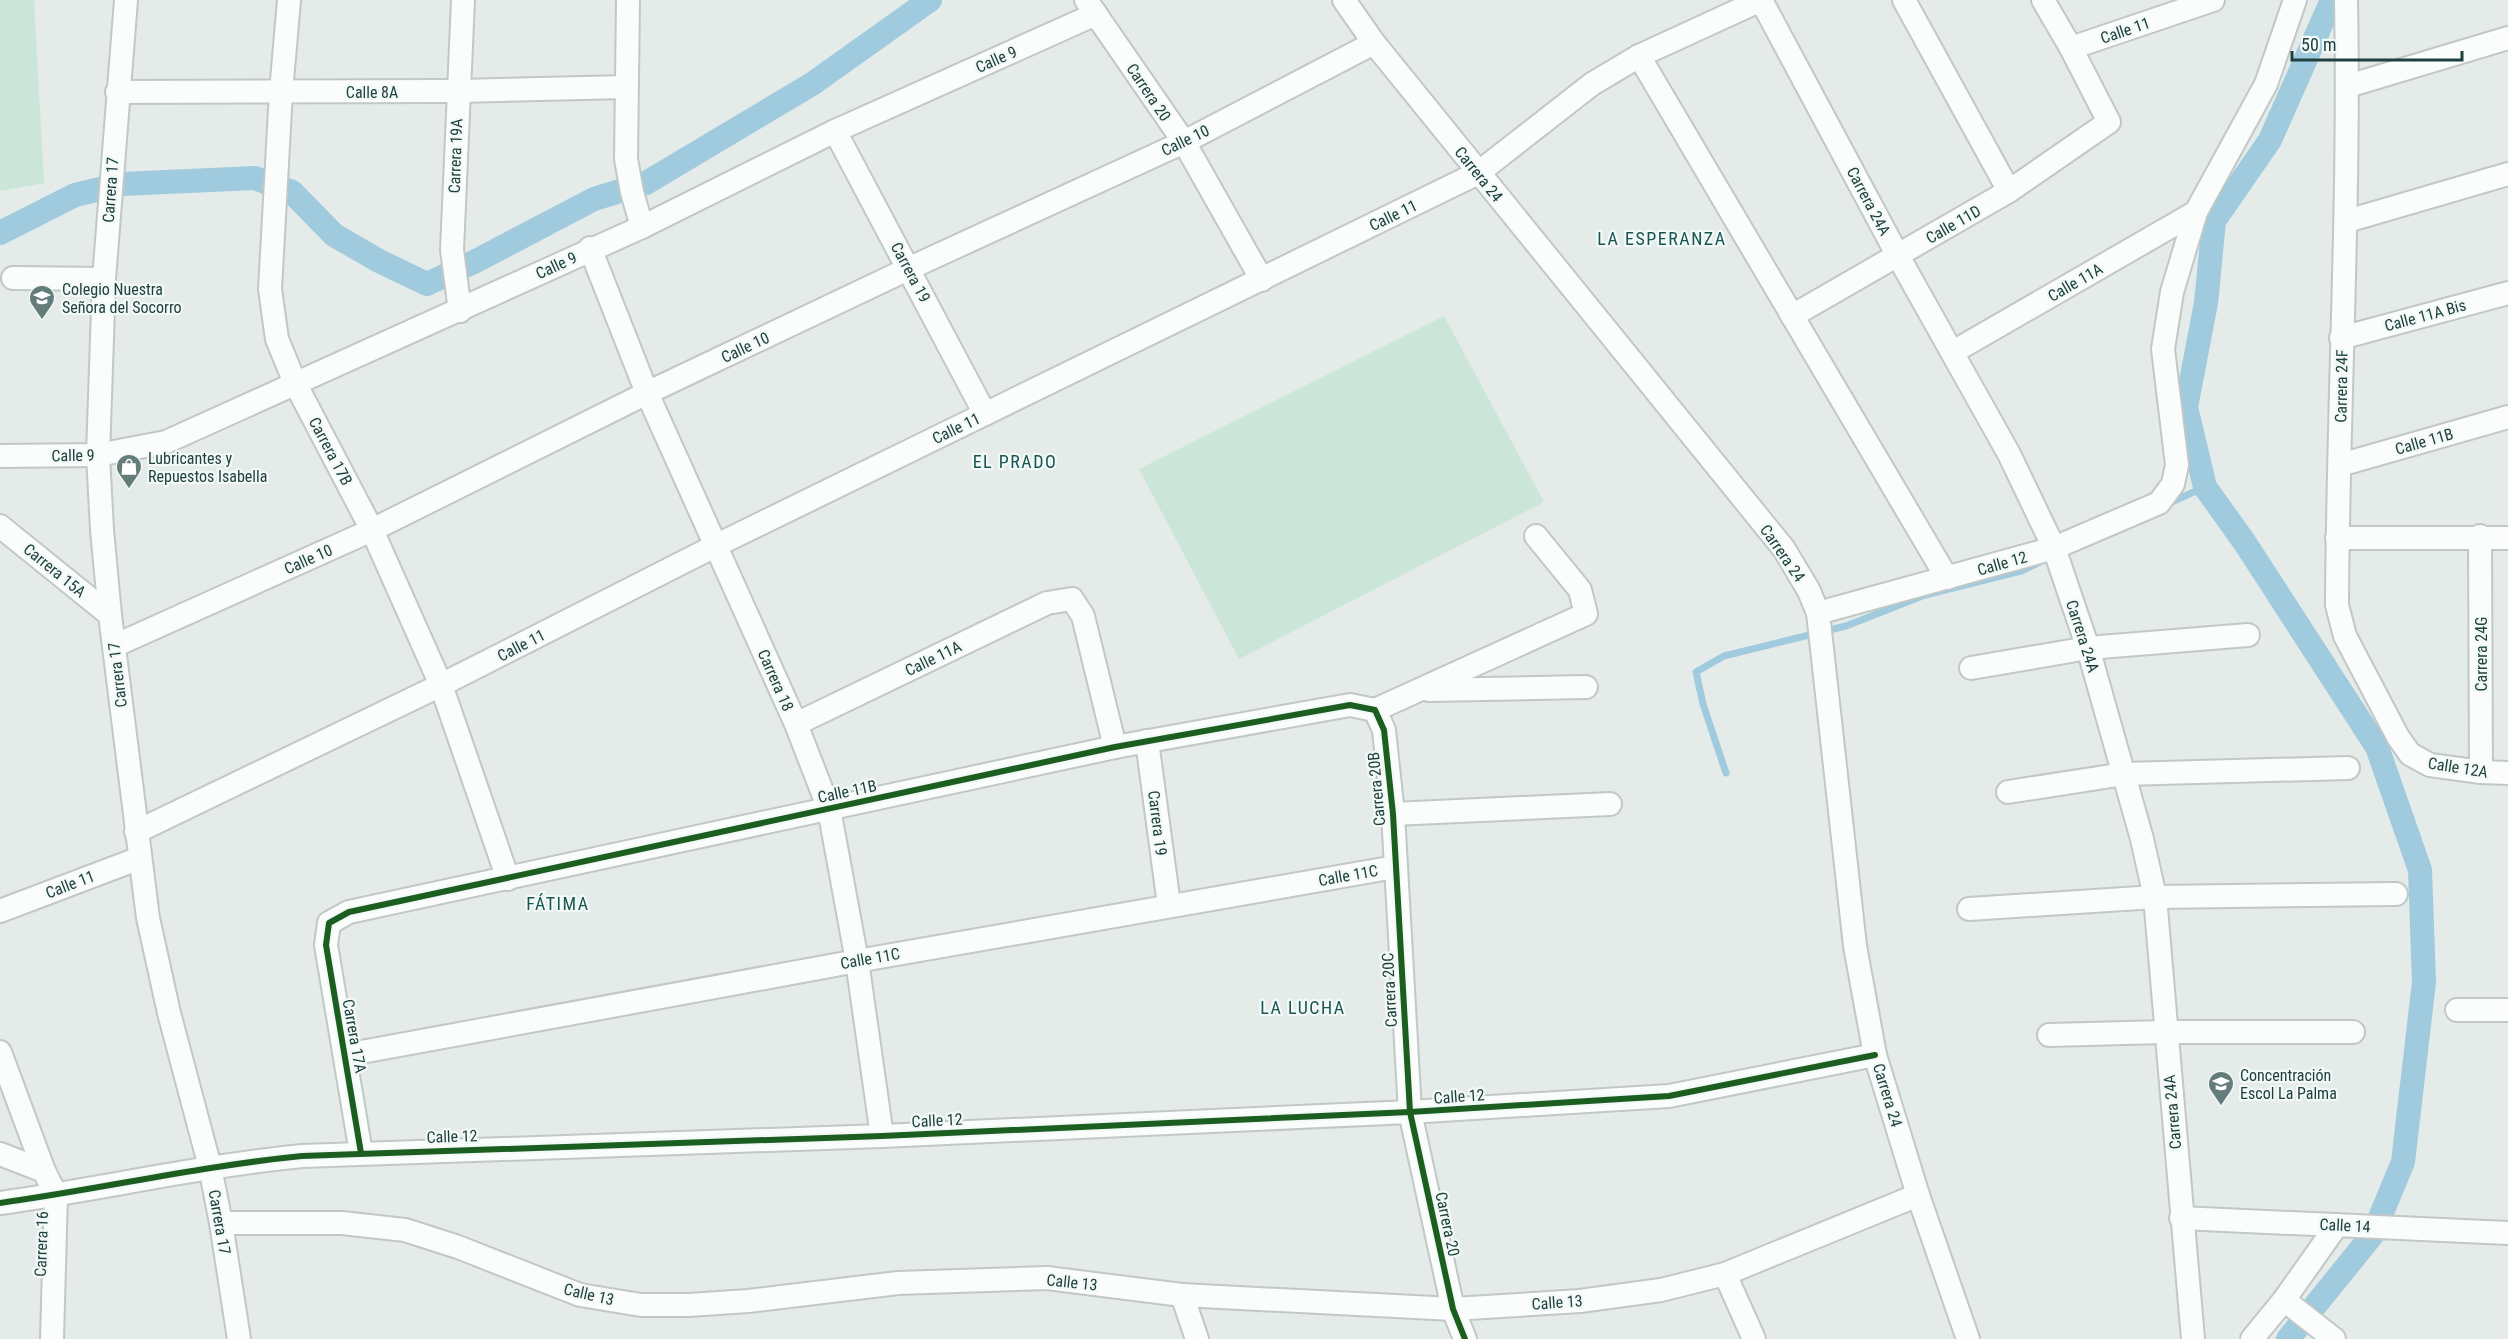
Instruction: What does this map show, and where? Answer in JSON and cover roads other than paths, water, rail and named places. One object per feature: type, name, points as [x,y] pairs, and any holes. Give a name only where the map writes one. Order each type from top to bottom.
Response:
[{"type":"street","name":"Carrera 17","points":[[126,0],[104,279],[98,455],[110,615],[148,918],[169,1013],[210,1167],[239,1339]]},
{"type":"street","name":"Carrera 17B","points":[[289,0],[281,92],[270,289],[277,339],[295,383],[372,530],[441,685],[508,879]]},
{"type":"street","name":"Carrera 19A","points":[[460,311],[452,250],[463,0]]},
{"type":"street","points":[[628,0],[626,159],[642,227]]},
{"type":"street","name":"Carrera 24","points":[[1344,0],[1374,43],[1478,173],[1784,549],[1805,584],[1818,619],[1855,946],[1875,1055],[1918,1195],[1968,1339]]},
{"type":"street","name":"Calle 11","points":[[136,832],[441,685],[717,545],[1478,173],[1592,84],[1639,56],[1761,0]]},
{"type":"street","name":"Carrera 24A","points":[[1761,0],[1898,256],[2009,454],[2054,548],[2088,648],[2142,839],[2155,897],[2193,1339]]},
{"type":"street","points":[[1904,0],[2009,191]]},
{"type":"street","points":[[2043,0],[2071,48]]},
{"type":"street","name":"Calle 11","points":[[2071,48],[2213,0]]},
{"type":"street","points":[[2196,212],[2266,84],[2295,0]]},
{"type":"street","name":"Carrera 24F","points":[[2346,0],[2347,220],[2341,338],[2337,605],[2345,636],[2398,737],[2410,754]]},
{"type":"street","name":"Calle 9","points":[[0,456],[98,455],[166,442],[460,311],[590,248],[642,227],[1091,7]]},
{"type":"street","name":"Carrera 20","points":[[1091,7],[1184,142],[1262,279]]},
{"type":"street","points":[[2348,86],[2508,38]]},
{"type":"street","name":"Calle 10","points":[[114,646],[372,530],[647,393],[910,268],[1184,142],[1374,43]]},
{"type":"street","name":"Calle 11D","points":[[1792,316],[2009,191],[2109,122],[2071,48]]},
{"type":"street","points":[[1639,56],[1947,578]]},
{"type":"street","name":"Calle 8A","points":[[117,92],[458,91],[626,87]]},
{"type":"street","name":"Carrera 19","points":[[835,131],[910,268],[985,414]]},
{"type":"street","points":[[2347,220],[2508,174]]},
{"type":"street","name":"Calle 11A","points":[[1953,352],[2196,212]]},
{"type":"street","name":"Calle 12","points":[[1818,619],[1947,578],[2054,548],[2159,503],[2173,484],[2177,465],[2163,349],[2172,292],[2196,212]]},
{"type":"street","name":"Carrera 18","points":[[590,248],[647,393],[796,724],[829,809],[856,960],[882,1136]]},
{"type":"street","points":[[13,278],[104,279]]},
{"type":"street","name":"Calle 11A Bis","points":[[2341,338],[2508,293]]},
{"type":"street","name":"Calle 11B","points":[[2340,465],[2508,417]]},
{"type":"street","name":"Carrera 15A","points":[[0,526],[110,615]]},
{"type":"street","points":[[1375,710],[1586,614],[1580,590],[1536,536]]},
{"type":"street","points":[[2337,538],[2480,536],[2508,538]]},
{"type":"street","name":"Carrera 24G","points":[[2480,536],[2481,772]]},
{"type":"street","name":"Calle 11A","points":[[796,724],[1047,603],[1072,599],[1083,616],[1114,747]]},
{"type":"street","points":[[1971,668],[2088,648],[2248,635]]},
{"type":"street","points":[[1418,690],[1586,687]]},
{"type":"street","name":"Calle 11B","points":[[328,923],[349,912],[1114,747],[1350,705],[1375,710]]},
{"type":"street","name":"Carrera 20B","points":[[1375,710],[1384,730],[1393,814],[1395,867]]},
{"type":"street","name":"Carrera 19","points":[[1148,741],[1169,905]]},
{"type":"street","name":"Calle 12A","points":[[2410,754],[2430,765],[2508,773]]},
{"type":"street","points":[[2008,792],[2124,774],[2348,768]]},
{"type":"street","points":[[1393,814],[1610,804]]},
{"type":"street","name":"Calle 11","points":[[0,911],[140,858]]},
{"type":"street","name":"Calle 11C","points":[[345,1055],[856,960],[1395,867]]},
{"type":"street","name":"Carrera 20C","points":[[1395,867],[1410,1113]]},
{"type":"street","points":[[1969,909],[2155,897],[2396,894]]},
{"type":"street","name":"Carrera 17A","points":[[328,923],[326,945],[361,1153]]},
{"type":"street","points":[[2457,1010],[2508,1010]]},
{"type":"street","points":[[2049,1035],[2165,1032],[2353,1032]]},
{"type":"street","name":"Carrera 16","points":[[0,1052],[56,1196],[52,1339]]},
{"type":"street","name":"Calle 12","points":[[0,1203],[56,1196],[210,1167],[302,1156],[882,1136],[1410,1113],[1669,1096],[1875,1055]]},
{"type":"street","name":"Carrera 20","points":[[1410,1113],[1453,1309],[1465,1339]]},
{"type":"street","points":[[0,1154],[44,1170]]},
{"type":"street","name":"Calle 13","points":[[221,1223],[342,1223],[405,1230],[458,1247],[580,1295],[641,1305],[748,1301],[898,1283],[1047,1278],[1182,1295],[1453,1309],[1580,1300],[1661,1290],[1725,1274],[1918,1195]]},
{"type":"street","name":"Calle 14","points":[[2181,1218],[2508,1233]]},
{"type":"street","points":[[2252,1339],[2284,1300],[2337,1225]]},
{"type":"street","points":[[1725,1274],[1754,1339]]},
{"type":"street","points":[[1182,1295],[1197,1339]]},
{"type":"street","points":[[2284,1300],[2309,1331],[2334,1339]]},
{"type":"waterway","points":[[0,233],[75,195],[121,184],[255,178],[292,192],[334,235],[379,261],[427,284],[594,199],[646,183],[812,84],[930,0]]},
{"type":"waterway","points":[[2288,1339],[2373,1234],[2403,1162],[2424,982],[2420,870],[2377,747],[2245,543],[2205,487],[2186,407],[2206,303],[2214,221],[2270,140],[2332,0]]},
{"type":"waterway","points":[[2167,504],[2205,487]]},
{"type":"waterway","points":[[1726,773],[1703,704],[1696,672],[1724,656],[1846,626],[1925,595],[2021,571],[2040,562]]},
{"type":"place","name":"Colegio Nuestra Señora del Socorro","points":[[42,321]]},
{"type":"place","name":"Lubricantes y Repuestos Isabella","points":[[129,490]]},
{"type":"place","name":"Concentración Escol La Palma","points":[[2221,1107]]},
{"type":"district","name":"LA ESPERANZA","points":[[1662,239]]},
{"type":"district","name":"EL PRADO","points":[[1015,462]]},
{"type":"district","name":"FÁTIMA","points":[[558,904]]},
{"type":"district","name":"LA LUCHA","points":[[1303,1008]]}]
